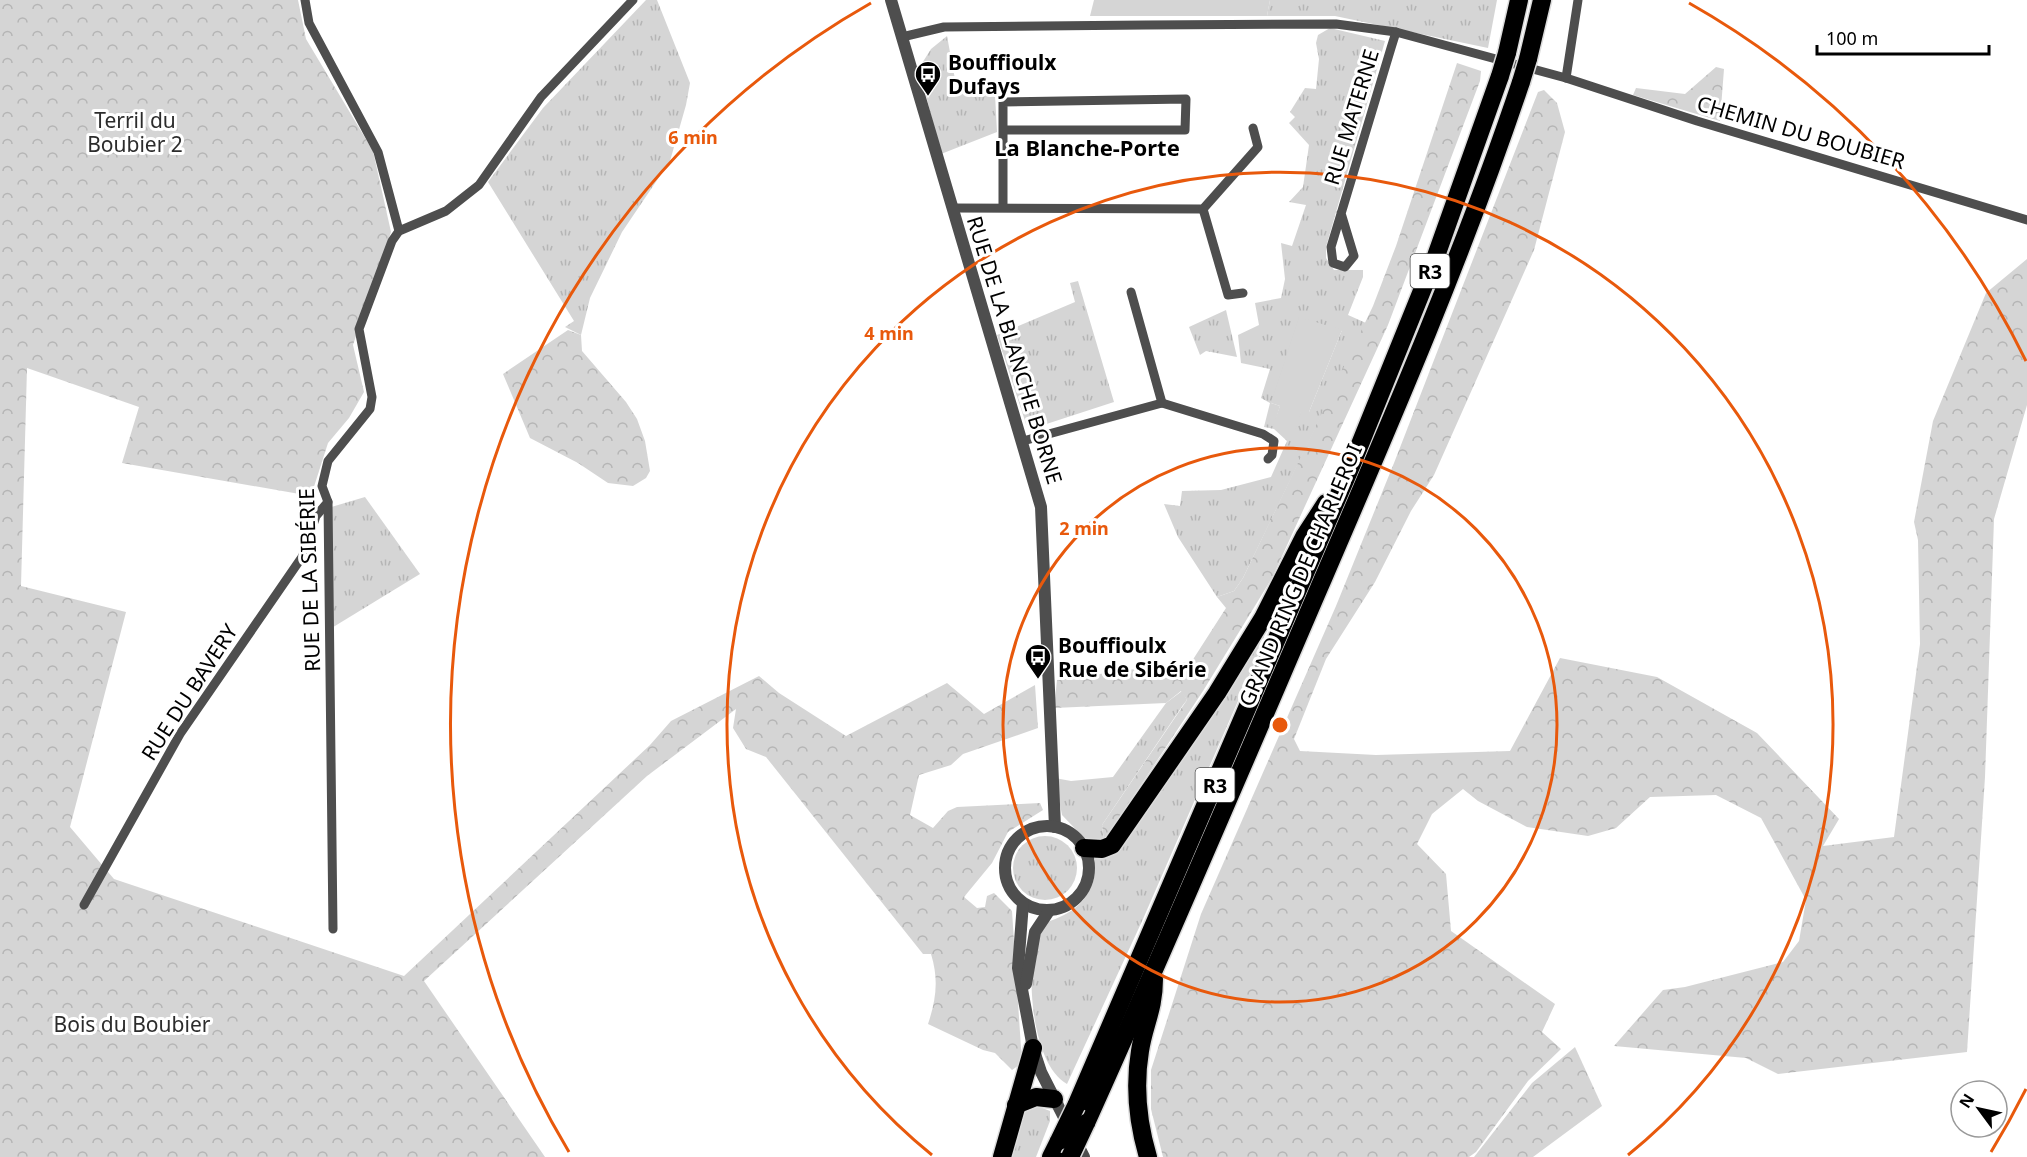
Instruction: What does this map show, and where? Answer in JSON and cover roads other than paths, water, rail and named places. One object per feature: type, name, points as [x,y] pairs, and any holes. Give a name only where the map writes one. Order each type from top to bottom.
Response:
[{"type":"highway","name":"GRAND RING DE CHARLEROI","points":[[1055,1149],[1076,1106],[1352,464],[1440,245],[1500,76],[1520,0]]},
{"type":"highway","name":"GRAND RING DE CHARLEROI","points":[[1070,1157],[1154,972],[1400,399],[1489,179],[1528,59],[1542,0]]},
{"type":"highway","points":[[1084,848],[1102,849],[1112,845],[1152,791],[1263,618],[1304,537],[1352,464]]},
{"type":"highway","points":[[1148,1157],[1138,1113],[1136,1080],[1140,1049],[1154,1003],[1154,972]]},
{"type":"highway","points":[[1002,1157],[1033,1048]]},
{"type":"highway","points":[[1016,1105],[1036,1096],[1054,1099]]},
{"type":"street","points":[[304,0],[309,23],[378,152],[399,231],[446,211],[479,185],[541,96],[633,0]]},
{"type":"street","name":"RUE DE LA BLANCHE BORNE","points":[[891,0],[1041,507],[1055,827]]},
{"type":"street","points":[[1566,78],[1578,0]]},
{"type":"street","name":"CHEMIN DU BOUBIER","points":[[902,37],[944,27],[1336,24],[1396,32],[1566,78],[1696,121],[2027,220]]},
{"type":"street","name":"RUE MATERNE","points":[[1341,213],[1354,256],[1345,267],[1333,263],[1330,248],[1396,32]]},
{"type":"street","points":[[1003,207],[1003,102],[1186,99],[1185,130],[1004,130]]},
{"type":"street","points":[[952,208],[1203,209],[1258,147],[1253,129]]},
{"type":"street","points":[[1203,209],[1228,295],[1243,293]]},
{"type":"street","name":"RUE DE LA SIBÉRIE","points":[[333,928],[328,502],[322,486],[328,461],[370,409],[372,397],[359,328],[392,242],[399,231]]},
{"type":"street","points":[[1131,292],[1162,403]]},
{"type":"street","points":[[1023,441],[1162,403],[1263,434],[1274,441],[1272,455],[1268,459]]},
{"type":"street","name":"RUE DU BAVERY","points":[[84,905],[180,734],[302,556],[316,516],[328,502]]},
{"type":"street","points":[[1040,827],[1055,827],[1074,836],[1084,848],[1089,868],[1084,889],[1069,904],[1049,910],[1036,909],[1023,903],[1006,882],[1004,867],[1007,853],[1015,840],[1026,831],[1040,827]]},
{"type":"street","points":[[1023,903],[1018,968],[1033,1048],[1054,1099],[1084,1157]]},
{"type":"street","points":[[1024,997],[1035,933],[1049,910]]},
{"type":"place","name":"Bouffioulx Dufays","points":[[928,97]]},
{"type":"place","name":"Bouffioulx Rue de Sibérie","points":[[1038,680]]},
{"type":"district","name":"La Blanche-Porte","points":[[1087,147]]},
{"type":"park label","name":"Terril du Boubier 2","points":[[135,132]]},
{"type":"park label","name":"Bois du Boubier","points":[[132,1024]]}]
